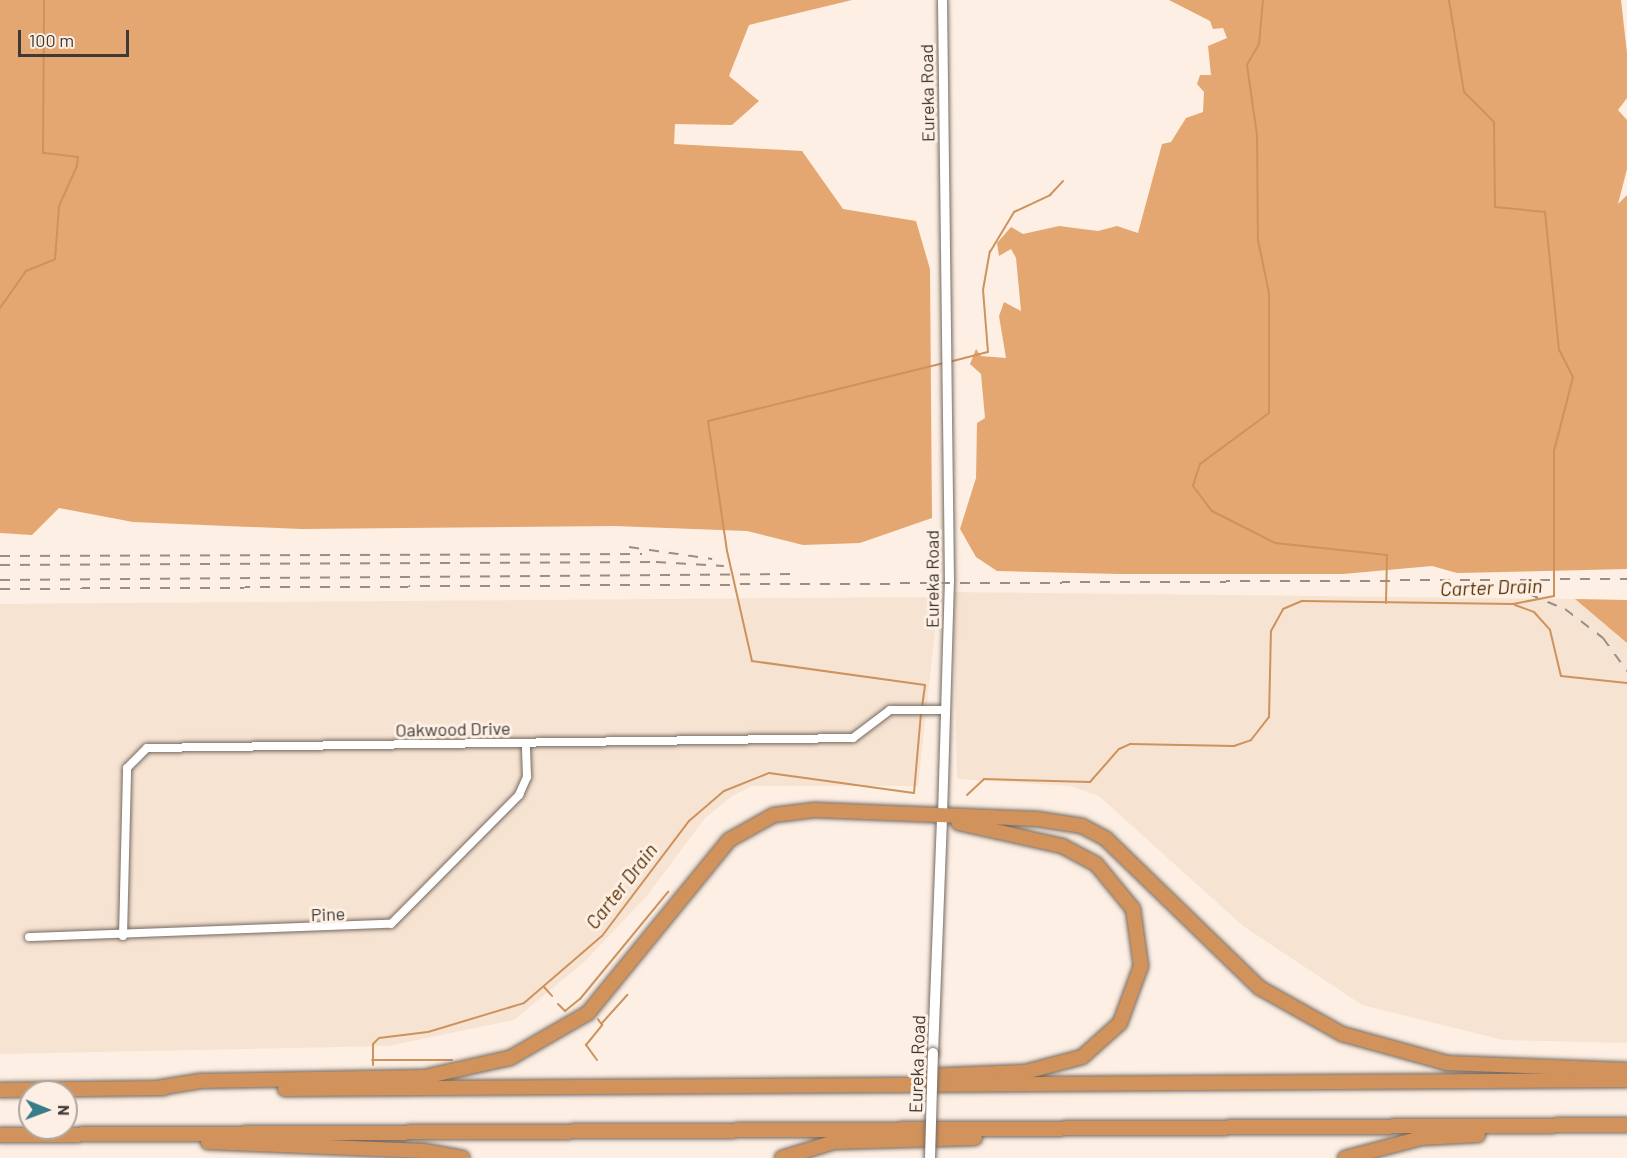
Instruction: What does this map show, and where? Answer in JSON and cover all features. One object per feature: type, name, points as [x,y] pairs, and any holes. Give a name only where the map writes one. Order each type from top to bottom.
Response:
[{"type":"highway","points":[[158,1088],[200,1082],[424,1077],[510,1058],[588,1013],[618,983],[714,856],[756,821],[815,810],[942,819],[1052,820],[1093,831],[1260,988],[1299,1013],[1379,1047],[1480,1066],[1627,1070]]},
{"type":"highway","points":[[782,1085],[1046,1069],[1082,1057],[1120,1023],[1137,986],[1141,939],[1132,909],[1117,884],[1096,864],[1062,846],[942,819]]},
{"type":"highway","points":[[0,1090],[1627,1080]]},
{"type":"highway","points":[[0,1135],[1627,1125]]},
{"type":"highway","points":[[782,1158],[834,1142],[1080,1130]]},
{"type":"highway","points":[[1345,1158],[1421,1138],[1627,1133]]},
{"type":"highway","points":[[180,1134],[207,1142],[424,1151],[462,1158]]},
{"type":"main road","name":"Eureka Road","points":[[930,1158],[942,819]]},
{"type":"street","name":"Eureka Road","points":[[942,0],[946,710],[942,819]]},
{"type":"street","name":"Oakwood Drive","points":[[123,936],[128,768],[141,750],[853,738],[890,711],[946,710]]},
{"type":"street","name":"Pine","points":[[29,937],[123,936],[392,924],[519,795],[527,777],[526,743]]},
{"type":"shaded area","points":[[0,0],[852,0],[749,25],[729,76],[759,101],[732,125],[675,124],[674,144],[802,151],[843,209],[916,221],[930,269],[932,518],[860,543],[803,545],[747,531],[614,526],[301,529],[133,522],[59,508],[32,535],[0,533]]},
{"type":"shaded area","points":[[1169,0],[1621,0],[1627,53],[1627,98],[1618,110],[1627,120],[1627,169],[1618,204],[1627,195],[1627,569],[1457,573],[1432,566],[1343,574],[1119,574],[997,571],[976,557],[960,529],[976,478],[977,423],[985,418],[981,374],[970,364],[976,349],[981,356],[1006,358],[999,316],[1004,302],[1021,311],[1016,258],[1011,249],[999,256],[997,243],[1011,227],[1023,234],[1059,226],[1098,231],[1117,226],[1138,233],[1162,144],[1171,142],[1186,118],[1203,112],[1204,92],[1197,84],[1200,75],[1211,75],[1208,46],[1227,38],[1223,28],[1213,29],[1210,21]]},
{"type":"shaded area","points":[[953,592],[1575,599],[1627,643],[1627,1043],[1503,1040],[1362,1005],[1243,926],[1099,796],[1071,786],[957,779]]},
{"type":"shaded area","points":[[932,597],[935,631],[918,786],[751,786],[731,797],[705,818],[646,897],[584,962],[514,1020],[388,1046],[0,1054],[0,604]]},
{"type":"shaded area","points":[[1575,599],[1627,600],[1627,643]]},
{"type":"waterway","points":[[0,308],[26,271],[55,259],[59,206],[77,166],[78,157],[43,153],[44,0]]},
{"type":"waterway","points":[[1263,0],[1259,44],[1247,65],[1257,135],[1258,240],[1269,293],[1269,413],[1200,464],[1193,486],[1212,511],[1275,543],[1387,555],[1386,603]]},
{"type":"waterway","name":"Carter Drain","points":[[967,795],[984,779],[1090,782],[1119,749],[1130,744],[1234,746],[1251,740],[1269,717],[1271,631],[1283,609],[1302,601],[1513,604],[1554,596],[1554,451],[1573,377],[1559,350],[1545,212],[1495,207],[1494,122],[1464,92],[1449,0]]},
{"type":"waterway","points":[[949,362],[988,352],[983,290],[990,252],[1014,212],[1050,195],[1063,181]]},
{"type":"waterway","points":[[922,707],[925,685],[752,661],[727,551],[708,421],[944,363]]},
{"type":"waterway","points":[[1515,605],[1534,612],[1550,630],[1561,676],[1627,683]]},
{"type":"waterway","name":"Carter Drain","points":[[373,1065],[373,1044],[379,1038],[428,1032],[524,1003],[602,936],[689,821],[724,791],[769,773],[914,793],[921,713]]},
{"type":"waterway","points":[[558,1004],[565,1011],[580,999],[668,892]]},
{"type":"waterway","points":[[544,987],[552,996]]},
{"type":"waterway","points":[[602,1023],[627,995]]},
{"type":"waterway","points":[[597,1060],[586,1045],[602,1025],[598,1019]]},
{"type":"waterway","points":[[372,1060],[452,1060]]},
{"type":"railway","points":[[629,547],[712,559]]},
{"type":"railway","points":[[0,556],[642,554]]},
{"type":"railway","points":[[0,565],[656,562],[724,566]]},
{"type":"railway","points":[[0,580],[794,574]]},
{"type":"railway","points":[[0,589],[1627,579]]},
{"type":"railway","points":[[1480,587],[1529,594],[1565,609],[1603,638],[1627,671]]}]
